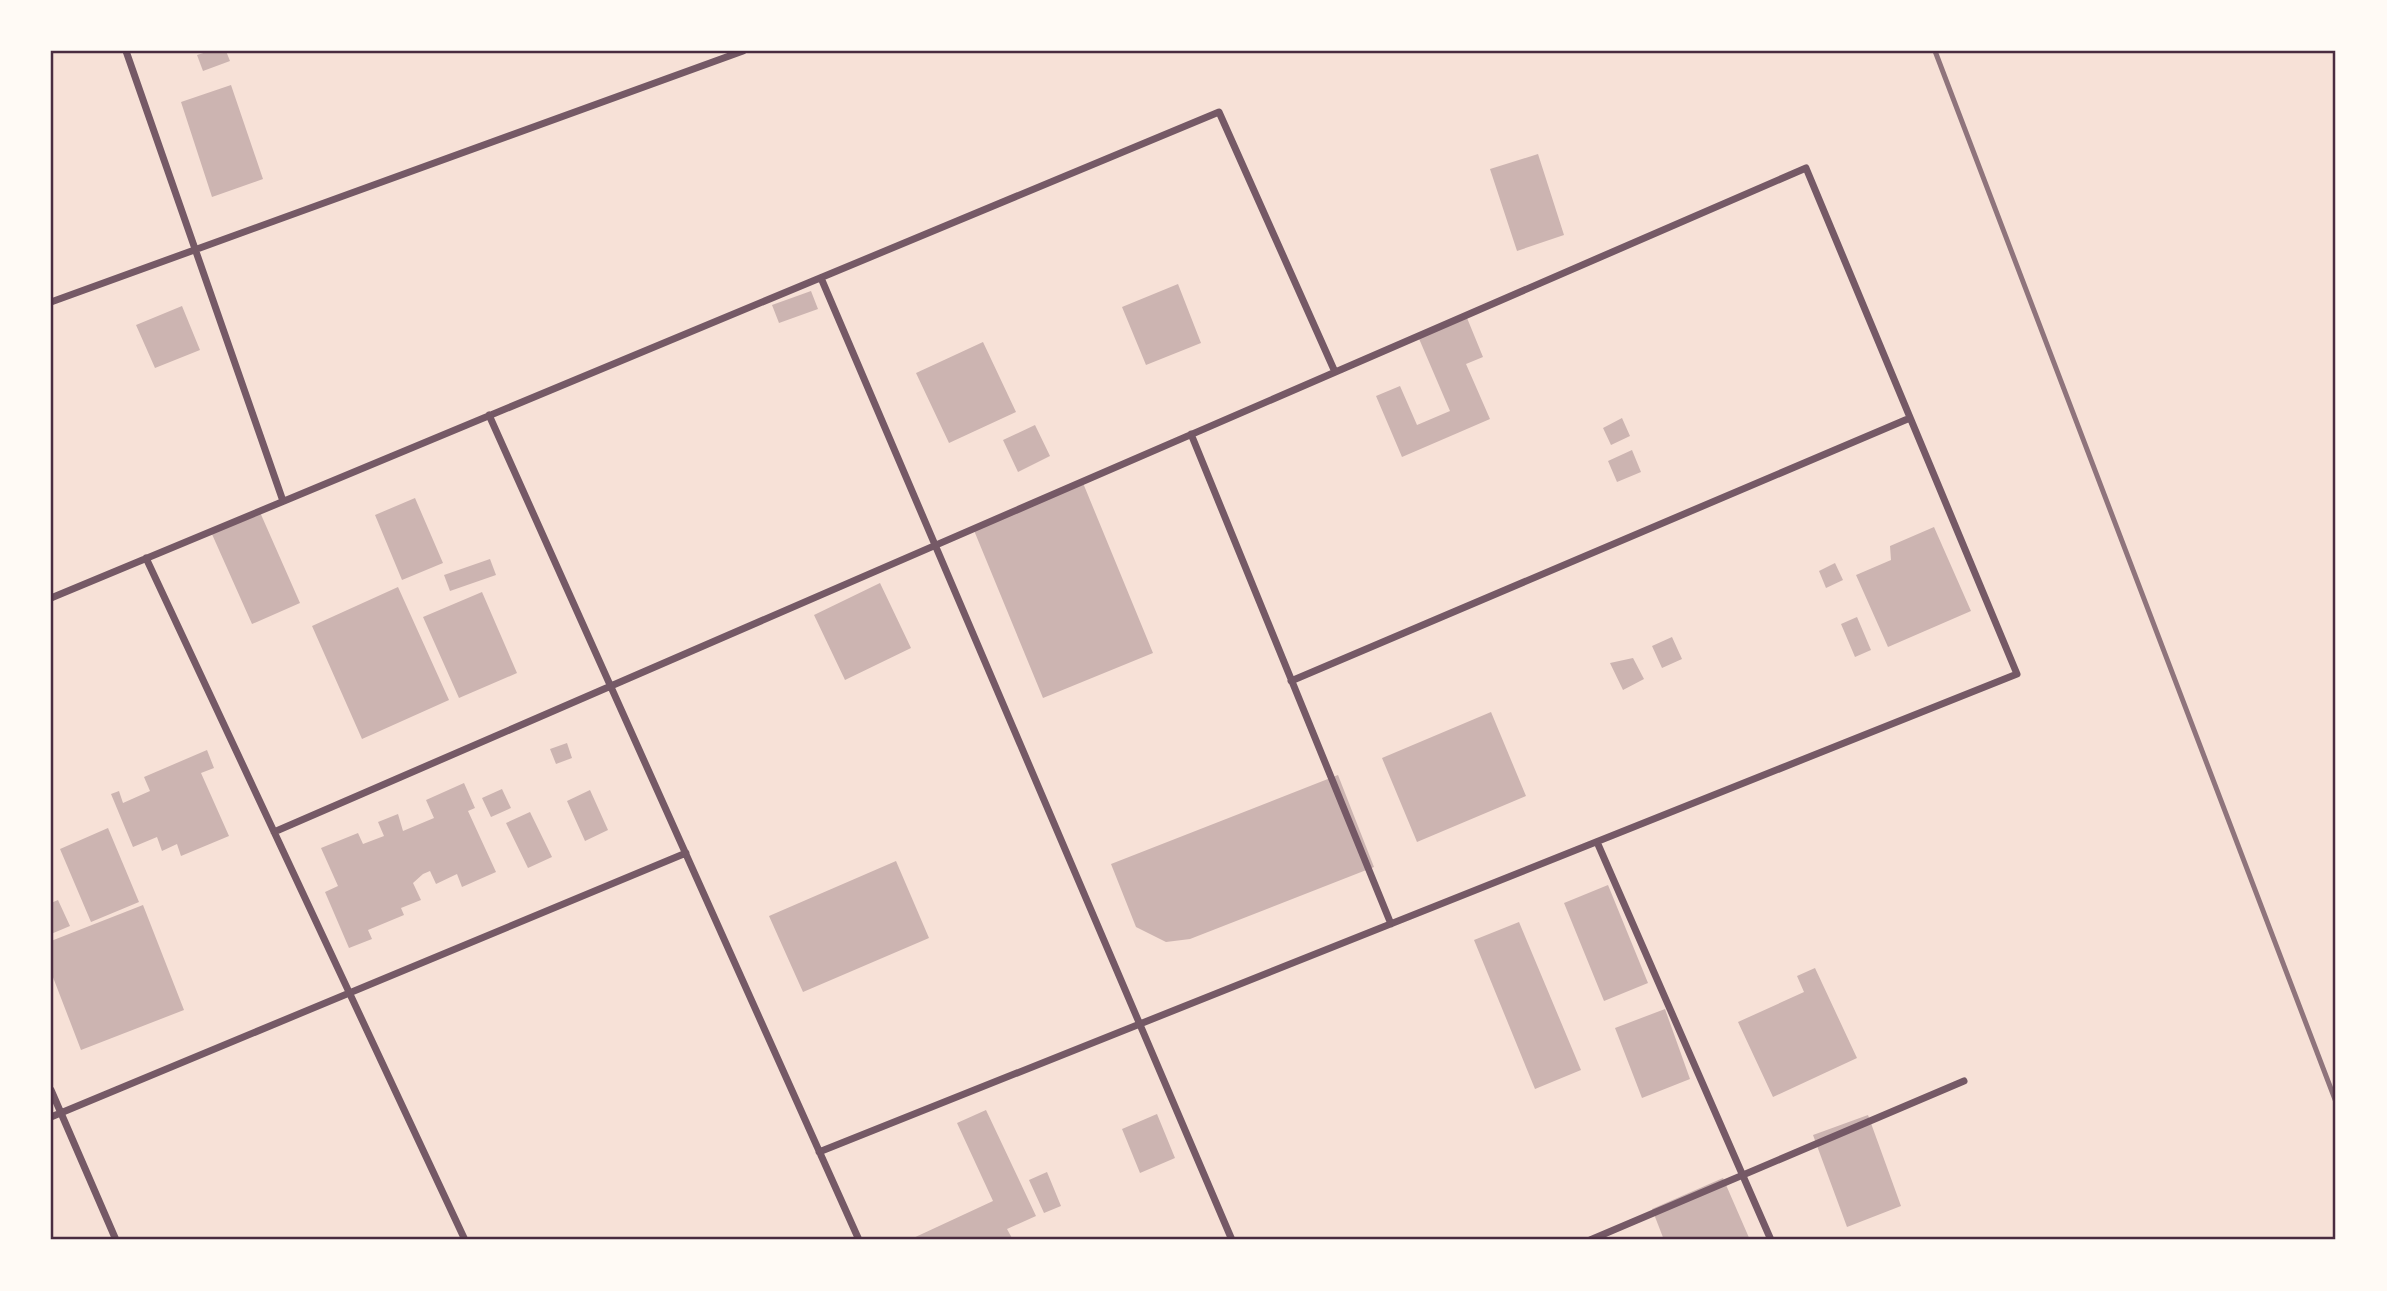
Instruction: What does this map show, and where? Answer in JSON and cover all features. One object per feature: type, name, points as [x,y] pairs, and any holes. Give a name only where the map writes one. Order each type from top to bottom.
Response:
[{"type":"street","points":[[126,51],[283,501]]},
{"type":"street","points":[[51,302],[741,51]]},
{"type":"street","points":[[51,597],[1219,112],[1335,372]]},
{"type":"street","points":[[274,832],[1806,168],[2017,674],[819,1152]]},
{"type":"street","points":[[821,278],[1232,1240]]},
{"type":"street","points":[[489,415],[859,1240]]},
{"type":"street","points":[[1292,681],[1910,418]]},
{"type":"street","points":[[1191,434],[1391,924]]},
{"type":"street","points":[[146,558],[465,1240]]},
{"type":"street","points":[[1597,842],[1772,1240]]},
{"type":"street","points":[[51,1117],[686,853]]},
{"type":"street","points":[[1590,1240],[1964,1081]]},
{"type":"street","points":[[51,1090],[116,1240]]},
{"type":"building","points":[[210,51],[226,51],[230,61],[203,71],[197,55]]},
{"type":"building","points":[[231,85],[263,179],[212,197],[181,102]]},
{"type":"building","points":[[1538,154],[1564,235],[1517,251],[1490,169]]},
{"type":"building","points":[[1178,284],[1201,343],[1146,365],[1122,307]]},
{"type":"building","points":[[811,291],[818,309],[779,323],[772,305]]},
{"type":"building","points":[[182,306],[200,350],[155,368],[136,325]]},
{"type":"building","points":[[1465,313],[1483,357],[1466,364],[1490,419],[1402,457],[1376,396],[1400,386],[1417,425],[1450,411],[1417,334]]},
{"type":"building","points":[[983,342],[1016,412],[949,443],[916,373]]},
{"type":"building","points":[[1622,418],[1630,436],[1611,445],[1603,428]]},
{"type":"building","points":[[1035,425],[1050,456],[1018,472],[1003,440]]},
{"type":"building","points":[[1632,450],[1641,472],[1617,482],[1608,461]]},
{"type":"building","points":[[1083,483],[1153,653],[1043,698],[973,528]]},
{"type":"building","points":[[415,498],[443,563],[402,580],[375,515]]},
{"type":"building","points":[[259,510],[300,603],[252,624],[211,532]]},
{"type":"building","points":[[1934,527],[1971,611],[1888,647],[1856,575],[1891,560],[1890,546]]},
{"type":"building","points":[[490,559],[496,575],[450,591],[444,575]]},
{"type":"building","points":[[1835,563],[1843,580],[1826,588],[1819,571]]},
{"type":"building","points":[[880,583],[911,648],[845,680],[814,615]]},
{"type":"building","points":[[398,587],[449,700],[362,739],[312,626]]},
{"type":"building","points":[[482,592],[517,673],[459,698],[423,617]]},
{"type":"building","points":[[1857,617],[1871,650],[1855,657],[1841,624]]},
{"type":"building","points":[[1672,637],[1682,659],[1662,668],[1652,646]]},
{"type":"building","points":[[1633,658],[1644,679],[1623,690],[1610,663]]},
{"type":"building","points":[[1491,712],[1526,796],[1417,842],[1382,758]]},
{"type":"building","points":[[567,743],[572,758],[556,764],[550,749]]},
{"type":"building","points":[[207,750],[214,768],[201,773],[229,836],[181,856],[177,844],[162,851],[157,837],[133,847],[111,794],[119,791],[123,803],[150,791],[144,777]]},
{"type":"building","points":[[1338,775],[1374,867],[1190,939],[1166,942],[1136,927],[1111,864]]},
{"type":"building","points":[[464,783],[475,808],[468,811],[496,872],[462,887],[457,874],[436,884],[430,871],[423,874],[413,883],[421,900],[401,908],[404,915],[368,930],[372,939],[349,948],[325,892],[338,886],[321,848],[358,833],[363,844],[384,836],[378,822],[398,814],[403,831],[434,818],[426,800]]},
{"type":"building","points":[[502,789],[511,808],[491,817],[482,798]]},
{"type":"building","points":[[590,790],[608,830],[585,841],[567,801]]},
{"type":"building","points":[[530,812],[552,857],[528,868],[506,823]]},
{"type":"building","points":[[108,828],[139,902],[91,922],[60,849]]},
{"type":"building","points":[[896,861],[929,938],[803,992],[769,916]]},
{"type":"building","points":[[1608,885],[1648,983],[1604,1001],[1564,903]]},
{"type":"building","points":[[58,900],[70,926],[51,934],[51,903]]},
{"type":"building","points":[[143,905],[184,1010],[81,1050],[51,972],[51,941]]},
{"type":"building","points":[[1519,922],[1581,1070],[1535,1089],[1474,940]]},
{"type":"building","points":[[1815,968],[1857,1058],[1773,1097],[1738,1022],[1804,992],[1797,976]]},
{"type":"building","points":[[1665,1009],[1690,1079],[1642,1098],[1615,1028]]},
{"type":"building","points":[[986,1110],[1036,1216],[1007,1229],[1013,1240],[909,1240],[993,1201],[957,1123]]},
{"type":"building","points":[[1157,1114],[1175,1158],[1140,1173],[1122,1129]]},
{"type":"building","points":[[1868,1115],[1901,1206],[1847,1227],[1813,1135]]},
{"type":"building","points":[[1047,1172],[1061,1206],[1044,1213],[1029,1180]]},
{"type":"building","points":[[1723,1178],[1750,1240],[1664,1240],[1652,1209]]},
{"type":"railway","points":[[1935,51],[2336,1102]]}]
